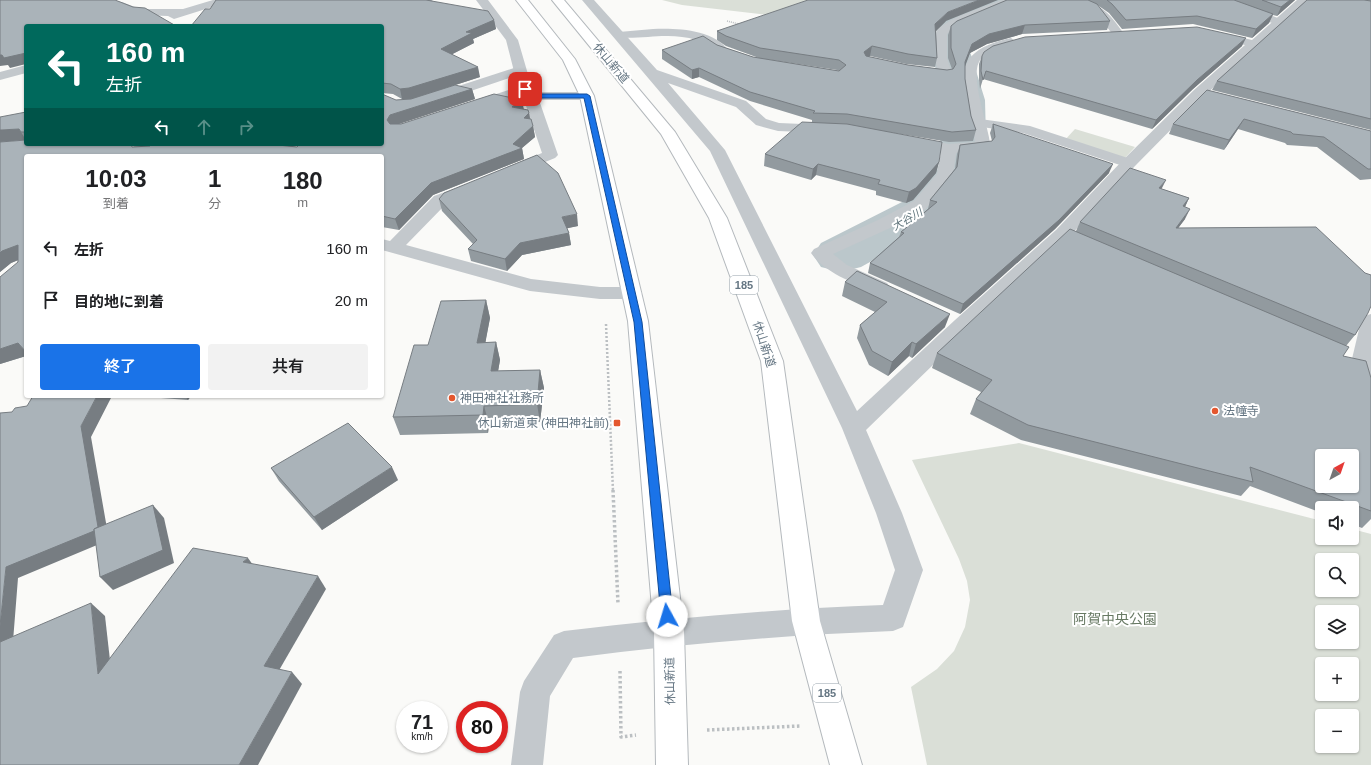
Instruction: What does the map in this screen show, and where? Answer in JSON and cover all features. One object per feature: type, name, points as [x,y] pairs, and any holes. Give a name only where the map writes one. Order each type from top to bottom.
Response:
[{"type":"highway","name":"休山新道","points":[[522,0],[569,59],[587,96],[638,322],[669,632],[672,765]]},
{"type":"highway","name":"休山新道","points":[[558,0],[668,132],[718,218],[772,361],[806,621],[836,724],[846,765]]},
{"type":"street","points":[[69,0],[122,5],[138,12],[187,13]]},
{"type":"street","points":[[145,24],[187,13],[224,0]]},
{"type":"street","points":[[388,246],[440,200],[550,155],[520,70],[512,40],[482,0]]},
{"type":"street","points":[[527,765],[536,692],[564,645],[619,640],[669,632],[806,621],[893,618],[909,570],[854,428],[717,150],[588,0]]},
{"type":"street","points":[[906,69],[945,74],[941,58],[941,33],[950,26],[1012,0]]},
{"type":"street","points":[[854,428],[955,321],[1069,238],[1128,163],[1206,94],[1255,44],[1304,0]]},
{"type":"street","points":[[1200,32],[1255,44]]},
{"type":"street","points":[[1102,35],[1133,33]]},
{"type":"street","points":[[897,139],[950,149],[983,146],[980,123],[971,90],[970,68],[976,56],[1000,44],[1022,40]]},
{"type":"street","points":[[0,76],[24,70]]},
{"type":"street","points":[[652,73],[741,104],[761,122],[778,127],[837,129]]},
{"type":"street","points":[[463,110],[528,92],[587,96]]},
{"type":"street","points":[[898,295],[840,269],[820,253],[884,224],[920,205],[945,175],[950,149]]},
{"type":"street","points":[[388,246],[530,285],[600,293],[632,293]]},
{"type":"street","points":[[1371,321],[1360,362],[1371,396]]},
{"type":"lane","points":[[1076,0],[1099,10],[1118,34]]},
{"type":"lane","points":[[1220,0],[1279,22]]},
{"type":"lane","points":[[618,35],[655,31],[672,32],[709,41],[721,50],[735,55]]},
{"type":"lane","points":[[426,101],[520,70]]},
{"type":"lane","points":[[980,123],[1026,129],[1128,163]]},
{"type":"path","points":[[720,19],[745,25]]},
{"type":"path","points":[[600,293],[606,322],[619,640],[621,737],[671,731],[836,724]]},
{"type":"green space","points":[[662,0],[918,0],[861,26],[682,5]]},
{"type":"green space","points":[[1075,129],[1135,147],[1123,160],[1064,141]]},
{"type":"green space","name":"阿賀中央公園","points":[[1019,443],[1315,519],[1315,545],[1359,545],[1359,531],[1371,534],[1371,765],[927,765],[911,687],[937,669],[954,651],[965,627],[970,600],[967,581],[959,559],[912,460]]},
{"type":"building","points":[[0,0],[115,0],[133,7],[145,8],[173,24],[24,24],[24,53],[4,58],[0,55]]},
{"type":"building","points":[[216,0],[426,0],[488,11],[494,20],[466,32],[472,33],[441,49],[478,67],[409,88],[400,89],[391,84],[384,83],[384,24],[193,24],[205,9],[210,9]]},
{"type":"building","points":[[808,0],[979,0],[948,12],[935,24],[937,58],[908,54],[872,46],[864,52],[866,56],[908,65],[947,70],[953,69],[956,64],[951,48],[951,26],[957,21],[1007,0],[1088,0],[1097,4],[1110,21],[1025,25],[989,34],[972,44],[965,62],[965,79],[971,116],[976,130],[952,132],[847,114],[813,113],[815,111],[750,92],[699,68],[692,70],[662,50],[703,36],[717,45],[753,57],[839,71],[846,65],[839,60],[760,48],[726,36],[717,31]]},
{"type":"building","points":[[1107,0],[1234,0],[1273,14],[1256,29],[1197,16],[1126,20]]},
{"type":"building","points":[[1262,0],[1290,0],[1281,7]]},
{"type":"building","points":[[1307,0],[1371,1],[1371,119],[1217,81]]},
{"type":"building","points":[[1197,27],[1246,38],[1197,80],[1156,120],[986,71],[983,80],[981,71],[982,56],[984,52],[993,46],[1025,37]]},
{"type":"building","points":[[455,85],[472,89],[390,115],[387,120],[390,124],[401,124],[494,94],[522,100],[512,107],[528,110],[529,113],[524,118],[531,119],[533,126],[513,144],[522,148],[431,183],[395,219],[384,216],[384,154],[24,154],[24,350],[18,343],[0,349],[0,277],[18,262],[18,245],[0,253],[0,142],[24,140],[24,146],[384,146],[384,95],[396,100],[411,99]]},
{"type":"building","points":[[1207,90],[1371,131],[1371,169],[1368,169],[1324,137],[1293,134],[1291,132],[1244,119],[1229,140],[1173,124]]},
{"type":"building","points":[[24,112],[24,132],[21,132],[19,129],[0,130],[0,117]]},
{"type":"building","points":[[802,122],[847,124],[942,142],[939,162],[916,188],[909,192],[878,184],[880,180],[818,164],[813,169],[765,154]]},
{"type":"building","points":[[993,124],[1113,164],[1059,220],[963,304],[870,263],[904,233],[901,232],[937,202],[930,200],[957,167],[960,145],[992,141],[995,137]]},
{"type":"building","points":[[537,155],[558,173],[577,214],[562,217],[569,233],[520,243],[505,259],[468,249],[477,240],[439,199],[444,193]]},
{"type":"building","points":[[1130,168],[1166,180],[1159,188],[1189,198],[1183,206],[1190,209],[1176,228],[1316,227],[1365,273],[1371,275],[1371,306],[1355,335],[1080,222]]},
{"type":"building","points":[[1070,229],[1349,347],[1343,356],[1366,361],[1371,378],[1371,511],[1359,507],[1359,501],[1344,501],[1322,493],[1359,493],[1359,449],[1315,449],[1315,491],[1250,467],[1253,482],[1028,425],[976,399],[992,380],[937,353]]},
{"type":"building","points":[[857,271],[950,314],[916,344],[912,342],[892,362],[872,351],[860,325],[887,302],[845,282]]},
{"type":"building","points":[[486,300],[477,343],[496,342],[491,371],[540,370],[537,404],[484,406],[483,415],[393,417],[414,345],[428,345],[441,301]]},
{"type":"building","points":[[32,398],[96,398],[81,426],[98,527],[94,529],[94,531],[6,567],[0,626],[0,413],[12,412],[15,408],[27,406]]},
{"type":"building","points":[[348,423],[392,467],[314,517],[271,468]]},
{"type":"building","points":[[153,505],[163,550],[100,577],[94,529]]},
{"type":"building","points":[[193,548],[248,558],[243,562],[318,576],[264,666],[292,672],[239,765],[0,765],[0,642],[91,603],[98,674]]},
{"type":"waterway","name":"大谷川","points":[[841,255],[922,212],[959,176],[966,156],[963,138],[964,100],[949,45],[956,29],[995,10],[1023,0]]},
{"type":"place","name":"神田神社社務所","points":[[452,398]]},
{"type":"place","name":"法幢寺","points":[[1215,411]]},
{"type":"place","name":"休山新道東 (神田神社前)","points":[[617,423]]},
{"type":"route","points":[[525,89],[532,96],[587,96],[638,322],[667,616]]}]
